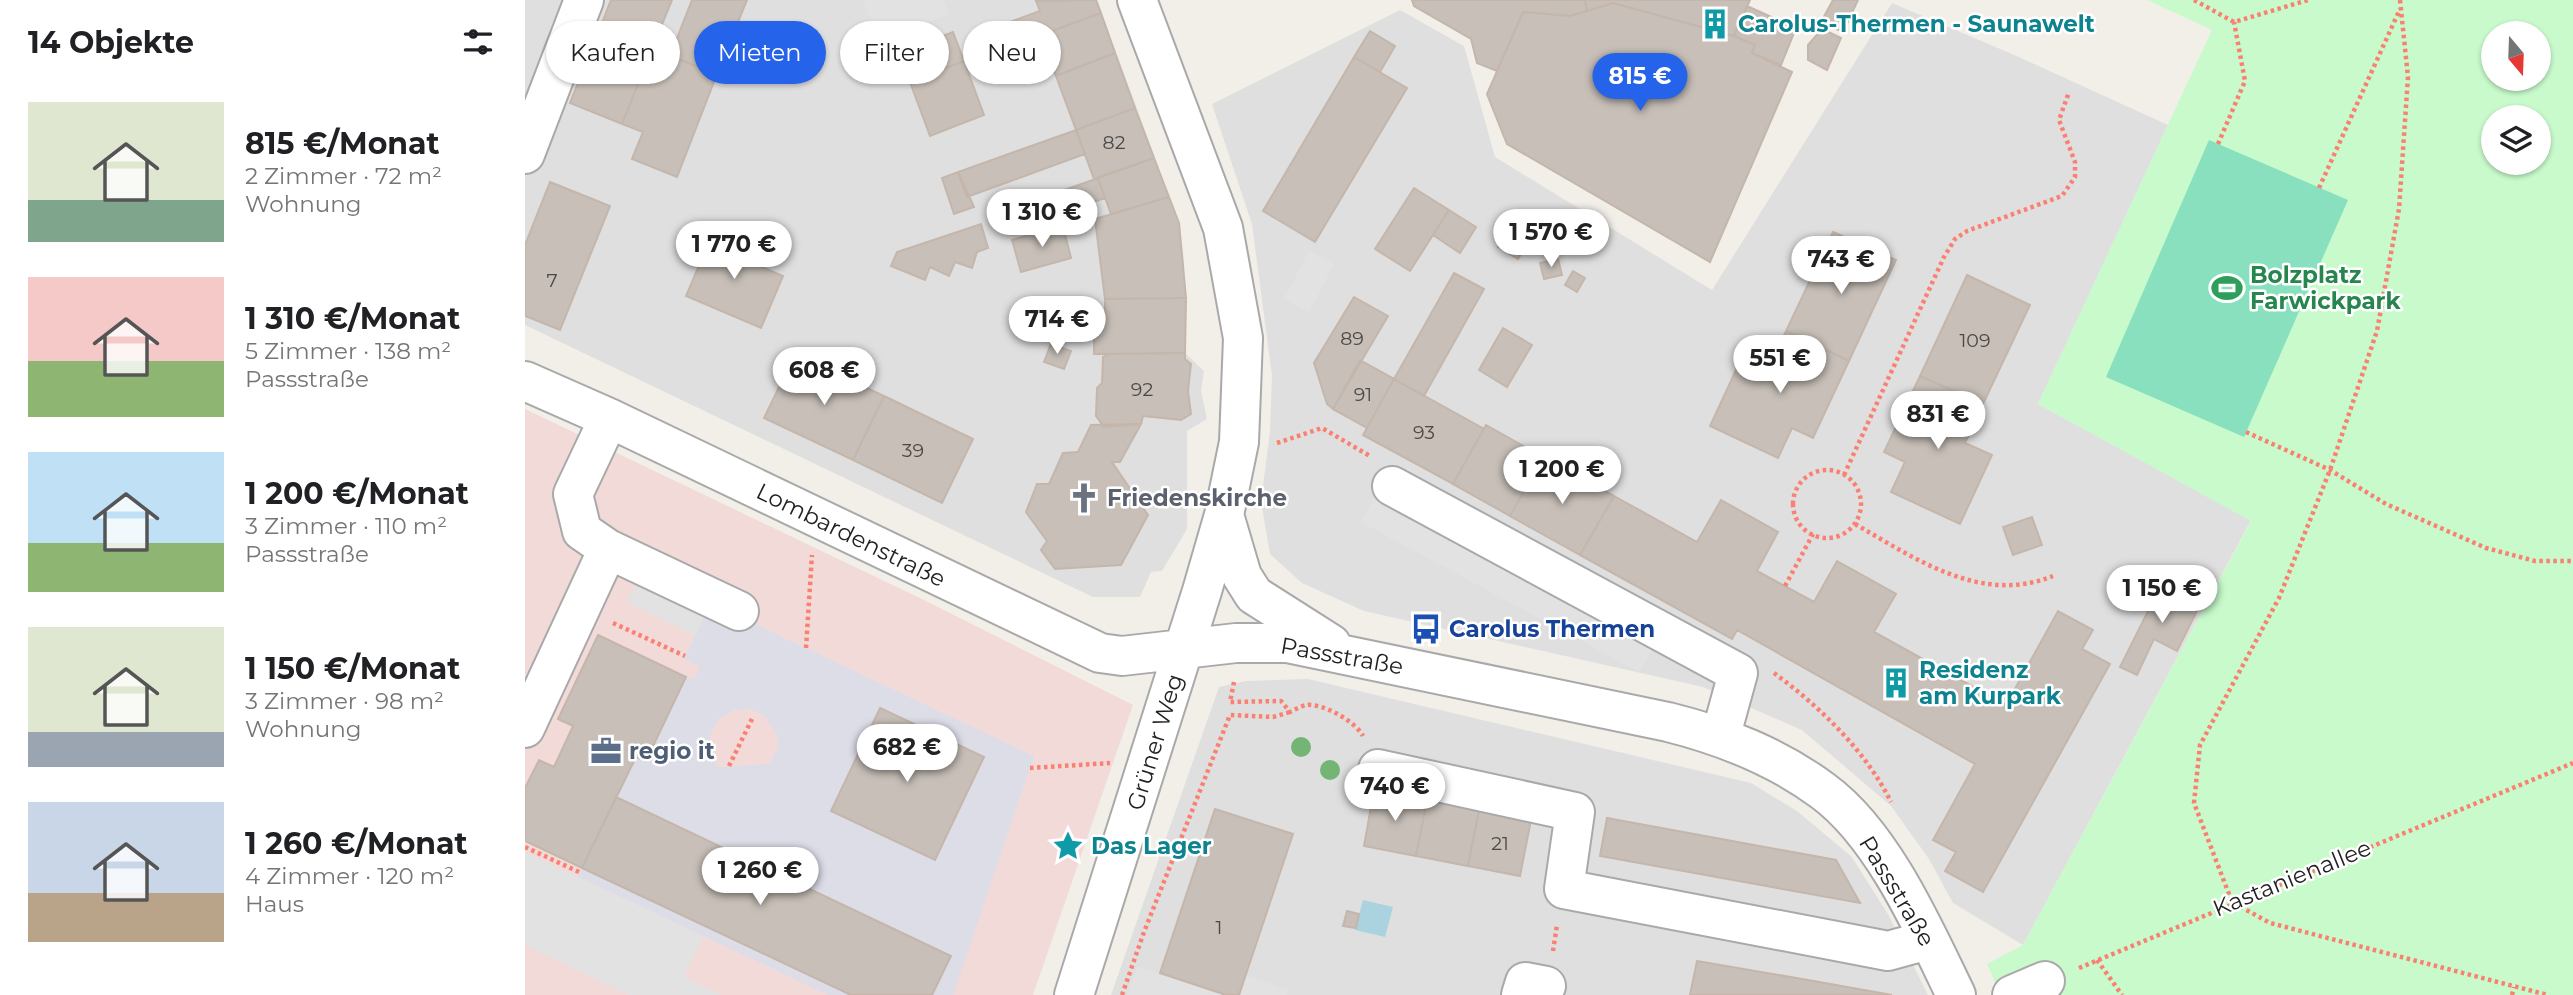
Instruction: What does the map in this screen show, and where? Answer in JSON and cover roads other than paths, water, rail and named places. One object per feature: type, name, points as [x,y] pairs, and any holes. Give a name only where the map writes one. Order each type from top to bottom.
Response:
[{"type":"street","points":[[525,154],[584,0]]},
{"type":"street","points":[[1137,0],[1223,228],[1243,338],[1240,442],[1224,515],[1185,649]]},
{"type":"street","name":"Lombardenstraße","points":[[525,381],[609,418],[1100,653],[1122,656],[1185,649]]},
{"type":"street","points":[[609,418],[573,494],[582,531],[608,549],[739,611]]},
{"type":"street","points":[[1392,486],[1738,673],[1721,735]]},
{"type":"street","points":[[1224,515],[1242,576],[1254,595],[1347,655]]},
{"type":"street","points":[[525,728],[608,549]]},
{"type":"street","name":"Passstraße","points":[[1185,649],[1236,643],[1287,643],[1721,735],[1773,759],[1825,792],[1866,835],[1897,883],[1956,995]]},
{"type":"street","name":"Grüner Weg","points":[[1074,995],[1185,649]]},
{"type":"street","points":[[1378,768],[1575,812],[1564,889],[1888,951],[1928,940]]},
{"type":"water","points":[[1363,900],[1393,907],[1385,937],[1355,930]]},
{"type":"place","name":"Carolus-Thermen - Saunawelt","points":[[1715,24]]},
{"type":"place","name":"Bolzplatz Farwickpark","points":[[2227,288]]},
{"type":"place","name":"Friedenskirche","points":[[1084,498]]},
{"type":"place","name":"Carolus Thermen","points":[[1426,629]]},
{"type":"place","name":"Residenz am Kurpark","points":[[1896,683]]},
{"type":"place","name":"regio it","points":[[606,751]]},
{"type":"place","name":"Das Lager","points":[[1068,846]]}]
